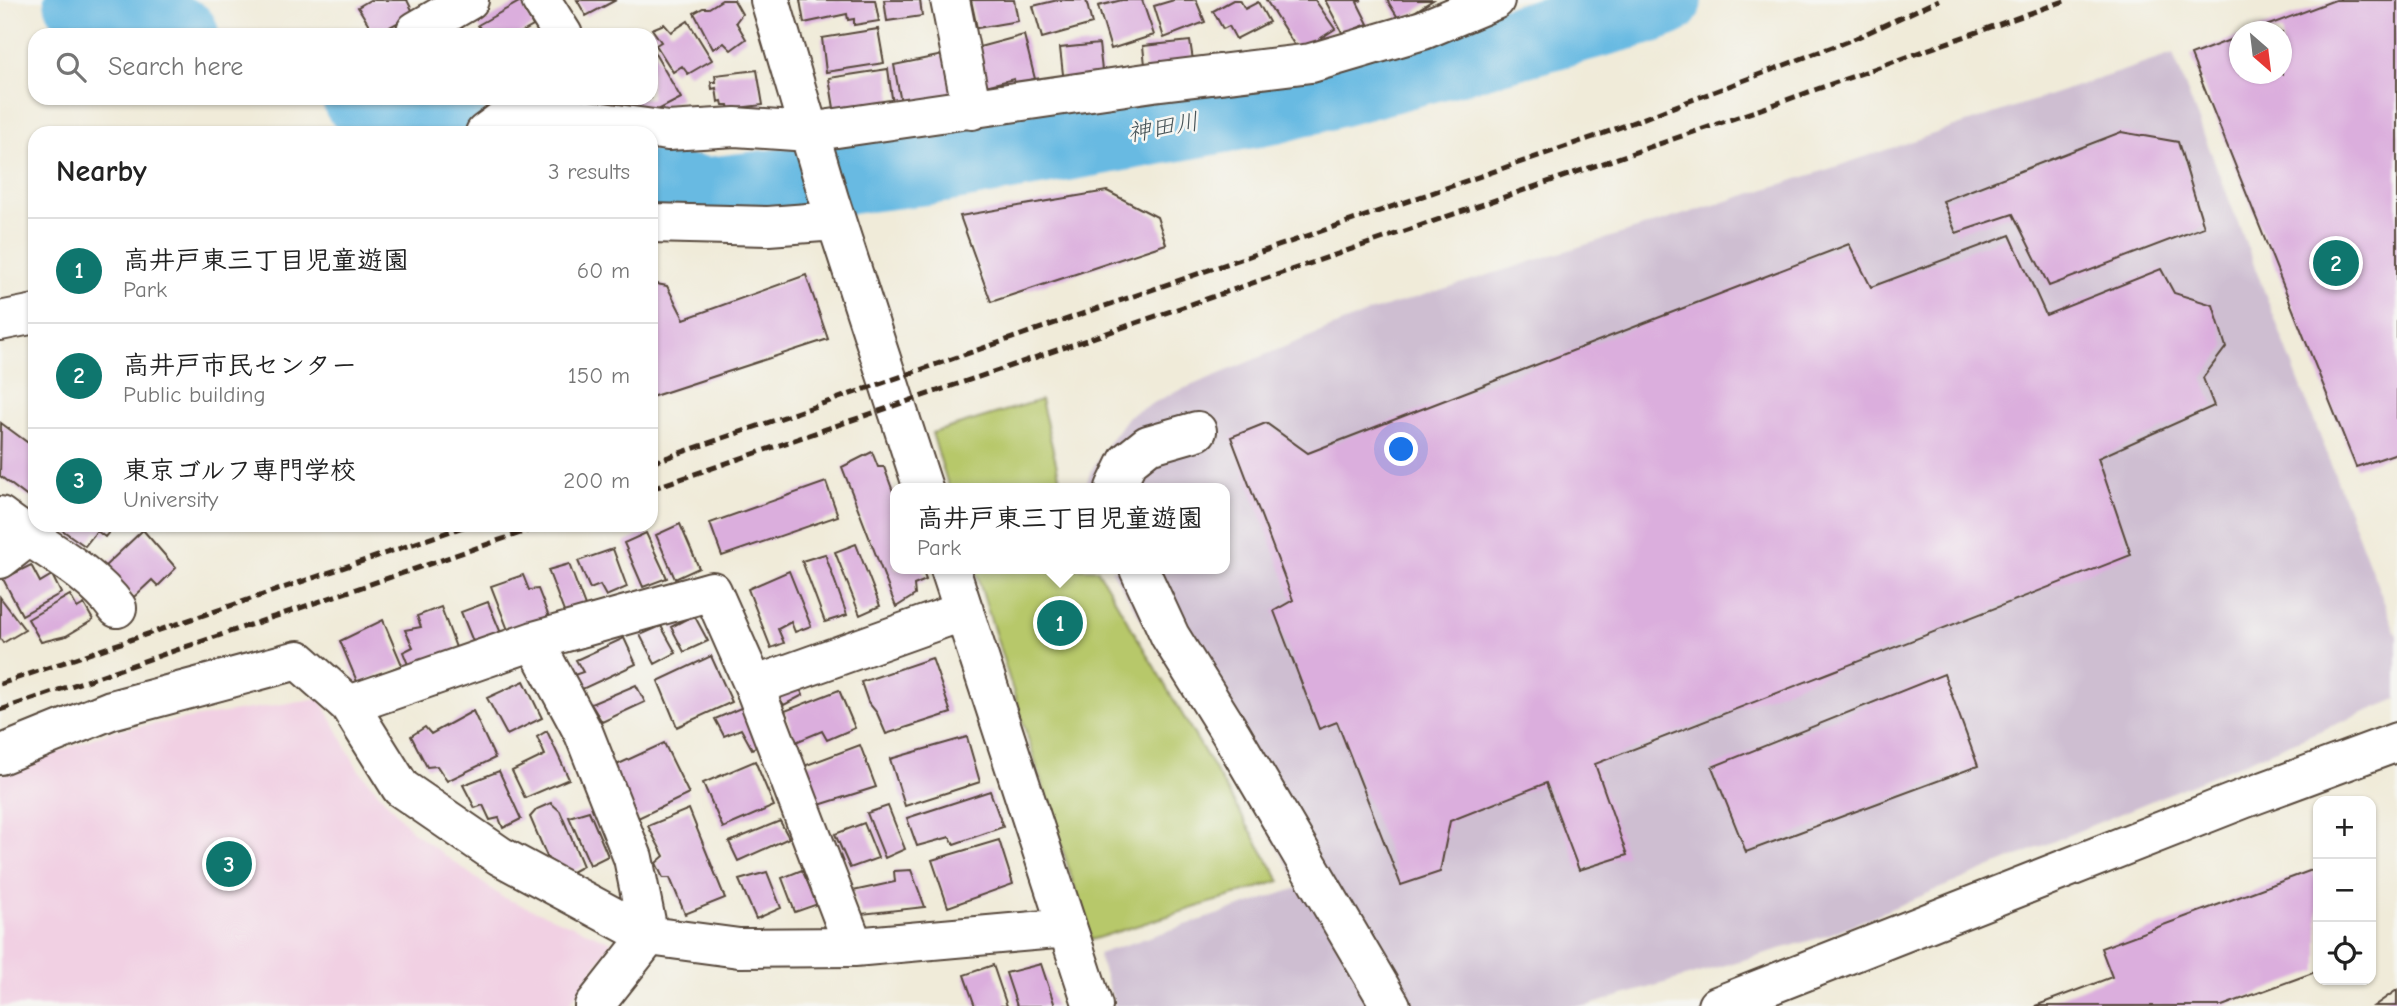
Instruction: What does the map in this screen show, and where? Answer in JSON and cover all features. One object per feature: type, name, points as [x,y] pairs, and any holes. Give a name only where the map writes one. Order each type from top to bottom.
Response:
[{"type":"street","points":[[421,28],[469,0]]},
{"type":"street","points":[[541,0],[559,28]]},
{"type":"street","points":[[770,0],[833,210],[921,483]]},
{"type":"street","points":[[950,0],[972,110]]},
{"type":"street","points":[[658,128],[668,131],[735,127],[811,137],[1153,82],[1311,63],[1423,30],[1495,0]]},
{"type":"street","points":[[494,126],[516,110],[610,112],[653,126]]},
{"type":"street","points":[[658,223],[768,226],[833,210]]},
{"type":"street","points":[[0,321],[28,315]]},
{"type":"street","points":[[1117,483],[1128,461],[1149,445],[1197,432]]},
{"type":"street","points":[[9,538],[61,557],[109,597],[117,608]]},
{"type":"street","points":[[952,574],[1093,1006]]},
{"type":"street","points":[[1141,574],[1170,636],[1231,734],[1391,1006]]},
{"type":"street","points":[[349,705],[534,640],[712,591],[754,686],[854,947]]},
{"type":"street","points":[[754,686],[964,611]]},
{"type":"street","points":[[534,640],[584,734],[628,846],[649,936],[594,1006]]},
{"type":"street","points":[[0,755],[111,710],[298,660],[349,705],[401,788],[500,856],[649,936],[739,948],[854,947],[1067,928]]},
{"type":"street","points":[[1717,1006],[2243,799],[2397,743]]},
{"type":"shaded area","points":[[2173,54],[2397,636],[2397,699],[1825,936],[1586,1006],[1115,1006],[1098,954],[1301,887],[1114,574],[1230,574],[1230,483],[1087,483],[1104,449],[1128,416],[1171,394],[1369,312],[1814,174]]},
{"type":"shaded area","points":[[320,698],[358,769],[413,832],[502,897],[612,942],[568,1006],[0,1006],[0,775],[111,731]]},
{"type":"green space","points":[[1041,400],[1061,483],[947,483],[932,433]]},
{"type":"green space","points":[[977,574],[1100,574],[1280,881],[1091,940]]},
{"type":"building","points":[[370,0],[407,0],[414,14],[388,28],[371,28],[358,7]]},
{"type":"building","points":[[577,0],[616,0],[586,16]]},
{"type":"building","points":[[722,0],[734,0],[742,14],[736,22],[746,39],[731,50],[724,43],[713,49],[694,13]]},
{"type":"building","points":[[800,0],[875,0],[879,21],[854,25],[854,19],[848,20],[847,14],[804,23]]},
{"type":"building","points":[[884,0],[920,0],[922,16],[887,21]]},
{"type":"building","points":[[971,0],[1014,0],[1018,21],[977,28]]},
{"type":"building","points":[[1058,0],[1086,0],[1092,24],[1042,38],[1033,6]]},
{"type":"building","points":[[1122,0],[1142,0],[1154,35],[1111,49],[1098,6]]},
{"type":"building","points":[[1174,0],[1196,0],[1205,22],[1164,38],[1154,6]]},
{"type":"building","points":[[1233,0],[1240,0],[1245,9],[1258,2],[1269,22],[1236,39],[1229,26],[1223,29],[1213,11]]},
{"type":"building","points":[[1266,0],[1315,0],[1335,29],[1299,52]]},
{"type":"building","points":[[1325,0],[1362,0],[1357,2],[1368,24],[1357,28],[1360,35],[1347,42]]},
{"type":"building","points":[[1387,0],[1433,0],[1400,21]]},
{"type":"building","points":[[2335,0],[2397,0],[2397,453],[2356,467],[2191,55],[2229,40],[2229,84],[2292,84],[2292,21],[2279,21]]},
{"type":"building","points":[[521,1],[533,26],[480,28],[478,25]]},
{"type":"building","points":[[688,21],[712,60],[688,74],[682,66],[673,72],[658,48],[661,42],[658,28],[654,28],[664,24],[671,32]]},
{"type":"building","points":[[878,29],[884,63],[826,72],[822,38]]},
{"type":"building","points":[[1024,35],[1035,79],[1015,84],[1014,79],[981,87],[972,49]]},
{"type":"building","points":[[1190,41],[1193,60],[1146,74],[1143,46]]},
{"type":"building","points":[[1099,44],[1103,79],[1064,83],[1060,48]]},
{"type":"building","points":[[948,54],[956,97],[902,108],[894,65]]},
{"type":"building","points":[[658,59],[681,98],[658,110],[632,110],[629,105],[658,105]]},
{"type":"building","points":[[888,69],[893,105],[835,114],[829,78]]},
{"type":"building","points":[[757,70],[763,105],[729,109],[722,101],[718,102],[716,88],[712,89],[711,82],[716,82],[715,75]]},
{"type":"building","points":[[2121,132],[2178,142],[2204,227],[2049,286],[2013,214],[1956,233],[1943,201]]},
{"type":"building","points":[[1107,191],[1157,217],[1166,244],[991,302],[960,216]]},
{"type":"building","points":[[2010,235],[2046,315],[2161,269],[2174,293],[2213,305],[2226,347],[2203,378],[2214,406],[2098,458],[2131,555],[1595,764],[1627,855],[1579,870],[1546,783],[1450,821],[1440,872],[1401,885],[1337,722],[1319,729],[1274,611],[1293,600],[1231,437],[1266,423],[1308,453],[1849,244],[1871,287]]},
{"type":"building","points":[[806,275],[828,339],[658,395],[658,284],[667,286],[684,319]]},
{"type":"building","points":[[1,423],[28,443],[28,497],[0,476]]},
{"type":"building","points":[[872,452],[878,467],[884,467],[890,483],[890,574],[924,574],[926,580],[914,585],[915,595],[896,607],[842,467]]},
{"type":"building","points":[[826,482],[838,516],[722,556],[710,523]]},
{"type":"building","points":[[680,524],[699,568],[675,579],[656,535]]},
{"type":"building","points":[[65,532],[96,532],[85,546]]},
{"type":"building","points":[[141,532],[145,532],[176,568],[158,586],[152,580],[134,597],[103,568]]},
{"type":"building","points":[[646,533],[667,578],[643,587],[624,543]]},
{"type":"building","points":[[856,544],[880,606],[860,615],[835,552]]},
{"type":"building","points":[[613,549],[627,587],[606,596],[600,585],[590,589],[578,561]]},
{"type":"building","points":[[825,554],[847,615],[825,622],[802,561]]},
{"type":"building","points":[[569,564],[586,609],[566,617],[548,570]]},
{"type":"building","points":[[31,565],[40,582],[52,575],[61,593],[22,615],[3,579]]},
{"type":"building","points":[[789,571],[811,626],[795,632],[791,622],[778,629],[784,643],[771,648],[748,589]]},
{"type":"building","points":[[523,575],[529,590],[538,589],[551,622],[510,635],[491,586]]},
{"type":"building","points":[[70,595],[77,608],[84,604],[93,620],[66,636],[41,642],[28,619]]},
{"type":"building","points":[[0,597],[25,630],[3,643],[0,638]]},
{"type":"building","points":[[488,602],[503,638],[476,649],[461,612]]},
{"type":"building","points":[[441,607],[458,653],[411,672],[403,652],[413,647],[405,630],[421,627],[417,616]]},
{"type":"building","points":[[694,615],[708,641],[684,652],[671,627]]},
{"type":"building","points":[[383,620],[402,665],[358,684],[340,641]]},
{"type":"building","points":[[661,626],[676,653],[655,664],[640,635]]},
{"type":"building","points":[[624,638],[636,664],[578,691],[571,676],[583,672],[576,660]]},
{"type":"building","points":[[711,656],[732,702],[677,727],[658,681]]},
{"type":"building","points":[[932,658],[951,713],[886,734],[877,713],[868,702],[861,682]]},
{"type":"building","points":[[1944,674],[1978,766],[1746,852],[1712,767]]},
{"type":"building","points":[[524,681],[542,718],[507,735],[487,698]]},
{"type":"building","points":[[636,685],[645,702],[602,722],[591,704]]},
{"type":"building","points":[[798,685],[803,695],[784,705],[780,699],[783,691]]},
{"type":"building","points":[[839,690],[855,728],[827,740],[822,731],[796,742],[785,711]]},
{"type":"building","points":[[743,707],[760,745],[752,749],[741,729],[724,736],[715,719]]},
{"type":"building","points":[[473,711],[495,758],[447,781],[437,766],[427,767],[411,736],[425,727],[431,734]]},
{"type":"building","points":[[547,731],[569,779],[525,798],[512,771],[545,755],[537,737]]},
{"type":"building","points":[[967,737],[980,782],[905,806],[890,759]]},
{"type":"building","points":[[664,743],[689,794],[636,819],[610,768]]},
{"type":"building","points":[[860,745],[876,787],[819,805],[804,766]]},
{"type":"building","points":[[755,761],[774,806],[723,828],[703,783]]},
{"type":"building","points":[[499,771],[521,819],[503,828],[499,818],[490,820],[483,805],[475,808],[463,785]]},
{"type":"building","points":[[990,791],[1003,827],[954,844],[950,837],[917,846],[907,818]]},
{"type":"building","points":[[551,803],[560,811],[583,866],[570,873],[548,859],[530,817],[537,809]]},
{"type":"building","points":[[888,806],[905,849],[885,858],[867,813]]},
{"type":"building","points":[[689,809],[725,898],[685,914],[670,878],[663,878],[656,863],[664,856],[648,826]]},
{"type":"building","points":[[589,811],[608,856],[590,865],[569,817]]},
{"type":"building","points":[[780,821],[789,838],[738,861],[729,842]]},
{"type":"building","points":[[864,823],[878,858],[850,868],[835,834]]},
{"type":"building","points":[[999,840],[1013,884],[948,907],[932,860]]},
{"type":"building","points":[[802,870],[818,904],[795,912],[782,878]]},
{"type":"building","points":[[911,870],[925,907],[862,914],[853,891],[895,882],[894,871]]},
{"type":"building","points":[[2312,870],[2313,873],[2313,973],[2222,1006],[2035,1006],[2112,977],[2101,948]]},
{"type":"building","points":[[767,872],[781,908],[756,919],[739,880]]},
{"type":"building","points":[[1041,964],[1055,1006],[1017,1006],[1006,973]]},
{"type":"building","points":[[993,965],[1007,1006],[975,1006],[964,975]]},
{"type":"building","points":[[2397,990],[2397,1006],[2374,1006]]},
{"type":"waterway","name":"神田川","points":[[81,0],[162,28]]},
{"type":"waterway","name":"神田川","points":[[658,188],[709,194],[942,166],[1274,107],[1644,8],[1665,0]]},
{"type":"waterway","name":"神田川","points":[[378,105],[437,126]]},
{"type":"railway","points":[[658,461],[1602,134],[1856,38],[1939,0]]},
{"type":"railway","points":[[658,487],[1764,108],[2067,0]]},
{"type":"railway","points":[[0,684],[448,532]]},
{"type":"railway","points":[[0,710],[523,532]]},
{"type":"place","name":"高井戸市民センター","points":[[2336,263]]},
{"type":"place","name":"高井戸東三丁目児童遊園","points":[[1060,623]]},
{"type":"place","name":"東京ゴルフ専門学校","points":[[229,864]]}]
